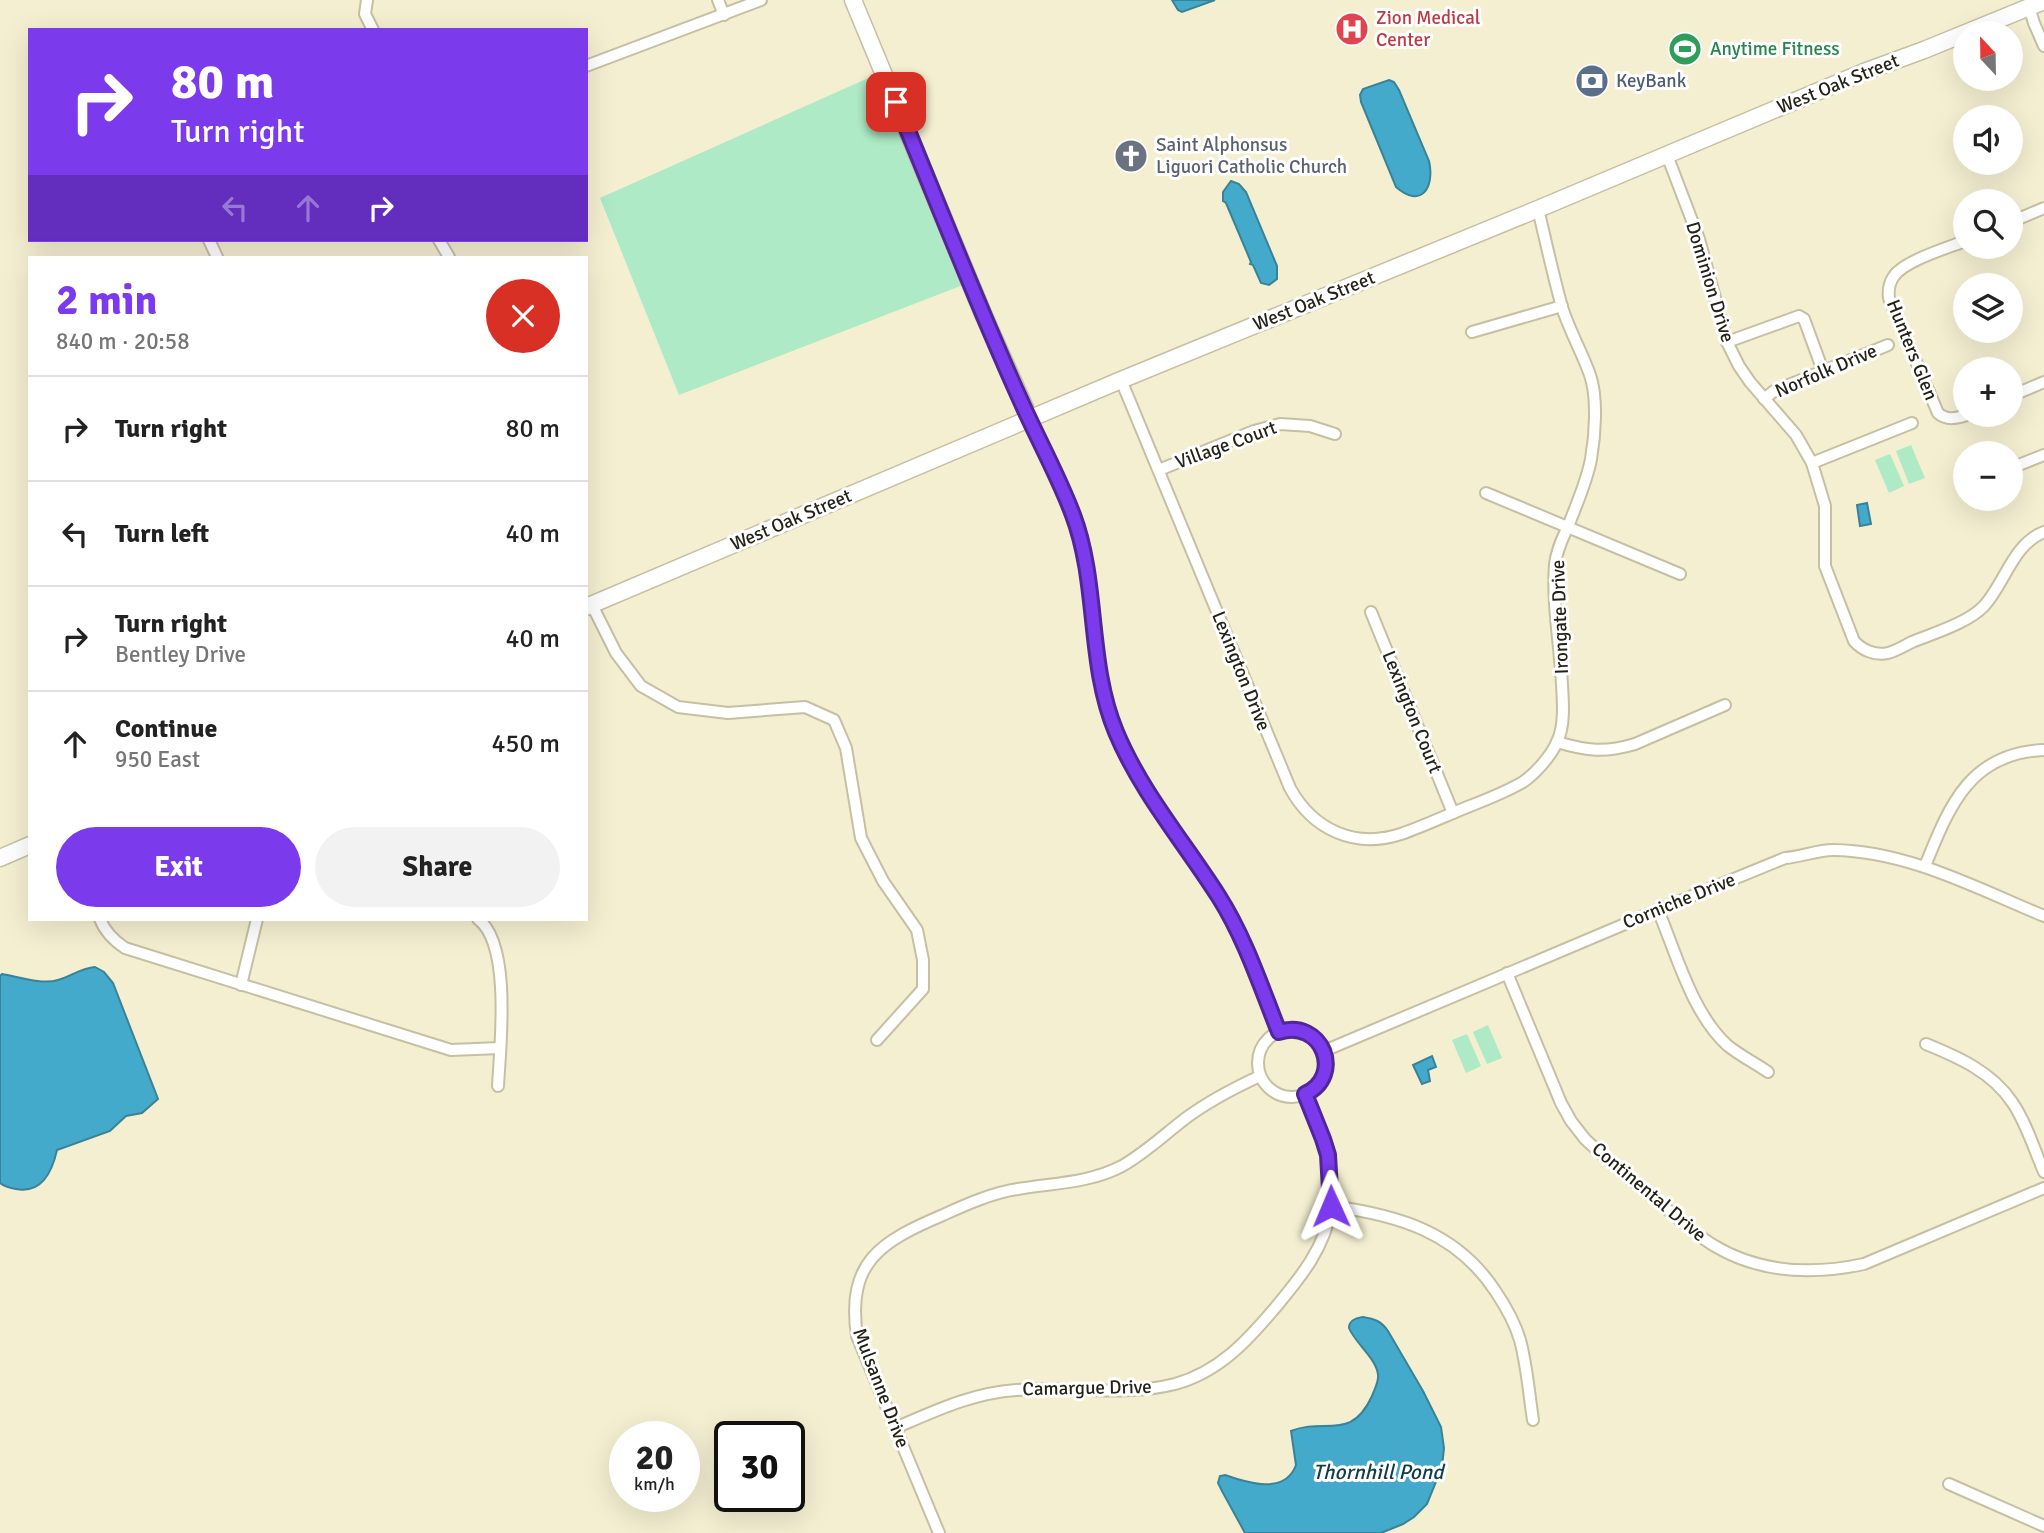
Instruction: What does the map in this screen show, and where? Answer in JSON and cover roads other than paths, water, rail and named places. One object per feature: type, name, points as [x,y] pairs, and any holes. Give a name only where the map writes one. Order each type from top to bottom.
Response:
[{"type":"main road","points":[[853,0],[984,316],[1030,419]]},
{"type":"main road","name":"West Oak Street","points":[[589,606],[1121,380],[1864,72],[2036,4]]},
{"type":"main road","points":[[0,858],[28,846]]},
{"type":"street","points":[[367,0],[365,15],[372,28]]},
{"type":"street","points":[[718,0],[724,15]]},
{"type":"street","points":[[588,65],[761,0]]},
{"type":"street","points":[[2036,4],[2034,23],[2044,46]]},
{"type":"street","name":"Dominion Drive","points":[[1667,155],[1699,239],[1727,342],[1739,366],[1796,435],[1812,463],[1825,506],[1825,566],[1854,641],[1859,647],[1886,654],[1965,619],[1982,608],[1992,597],[2022,547],[2044,531]]},
{"type":"street","points":[[2023,217],[2044,208]]},
{"type":"street","name":"Irongate Drive","points":[[1453,813],[1524,781],[1539,768],[1557,742],[1562,722],[1555,583],[1558,546],[1591,462],[1594,404],[1591,378],[1562,306],[1538,209]]},
{"type":"street","name":"Hunters Glen","points":[[1953,245],[1919,258],[1895,273],[1888,289],[1889,298],[1938,413],[1946,418],[1953,418]]},
{"type":"street","points":[[1472,332],[1562,306]]},
{"type":"street","points":[[1727,342],[1799,316],[1804,319],[1823,371]]},
{"type":"street","name":"Norfolk Drive","points":[[1764,399],[1774,391],[1888,345]]},
{"type":"street","name":"Lexington Drive","points":[[1121,380],[1282,770],[1299,805],[1313,819],[1331,830],[1351,837],[1371,839],[1402,833],[1453,813]]},
{"type":"street","points":[[2023,391],[2044,382]]},
{"type":"street","points":[[1030,419],[1073,516],[1087,572],[1104,692],[1114,729],[1141,784],[1220,899],[1235,926],[1279,1032]]},
{"type":"street","points":[[1812,463],[1912,423]]},
{"type":"street","name":"Village Court","points":[[1159,470],[1254,431],[1280,424],[1310,426],[1335,434]]},
{"type":"street","points":[[2023,463],[2044,455]]},
{"type":"street","points":[[1486,493],[1680,574]]},
{"type":"street","points":[[589,606],[616,653],[642,686],[678,706],[728,713],[805,707],[834,720],[846,748],[861,838],[883,881],[917,930],[923,960],[923,989],[877,1040]]},
{"type":"street","name":"Lexington Court","points":[[1371,612],[1453,813]]},
{"type":"street","points":[[1557,742],[1594,751],[1622,748],[1725,705]]},
{"type":"street","points":[[1924,866],[1946,814],[1971,779],[2012,755],[2044,750]]},
{"type":"street","name":"Corniche Drive","points":[[1324,1051],[1785,858],[1799,858],[1831,850],[1897,858],[1924,866],[2044,916]]},
{"type":"street","points":[[1658,910],[1698,1008],[1711,1028],[1728,1046],[1768,1072]]},
{"type":"street","points":[[101,921],[114,941],[125,948],[241,985],[451,1050],[500,1048]]},
{"type":"street","points":[[241,985],[257,921]]},
{"type":"street","points":[[480,921],[491,933],[503,1003],[498,1086]]},
{"type":"street","name":"Continental Drive","points":[[1507,973],[1561,1103],[1585,1139],[1696,1233],[1716,1247],[1739,1257],[1763,1265],[1809,1272],[1864,1264],[2044,1188]]},
{"type":"street","points":[[1294,1029],[1303,1031],[1319,1042],[1324,1051],[1324,1076],[1320,1083],[1305,1094],[1293,1097],[1275,1093],[1260,1076],[1260,1050],[1265,1042],[1279,1032],[1294,1029]]},
{"type":"street","points":[[1926,1044],[1958,1057],[1996,1083],[2012,1102],[2044,1172]]},
{"type":"street","name":"Mulsanne Drive","points":[[939,1533],[857,1336],[854,1319],[857,1289],[874,1254],[899,1235],[974,1201],[1018,1189],[1083,1180],[1122,1166],[1212,1100],[1260,1076]]},
{"type":"street","name":"Camargue Drive","points":[[895,1428],[950,1404],[989,1393],[1030,1389],[1135,1390],[1194,1378],[1212,1368],[1247,1340],[1301,1278],[1318,1250],[1331,1206],[1328,1155],[1305,1094]]},
{"type":"street","points":[[1331,1206],[1367,1211],[1409,1223],[1432,1233],[1475,1264],[1489,1280],[1506,1308],[1520,1339],[1533,1420]]},
{"type":"street","points":[[1949,1484],[2044,1526]]},
{"type":"water","points":[[1172,0],[1215,0],[1182,12]]},
{"type":"water","points":[[1389,80],[1394,82],[1399,90],[1429,161],[1428,187],[1419,196],[1405,193],[1396,187],[1361,102],[1363,89]]},
{"type":"water","points":[[1231,181],[1239,184],[1246,192],[1277,266],[1277,279],[1269,285],[1261,283],[1250,264],[1223,201],[1223,192]]},
{"type":"water","points":[[1867,503],[1871,524],[1860,526],[1857,505]]},
{"type":"water","points":[[95,967],[104,972],[113,983],[158,1099],[142,1113],[126,1116],[110,1131],[57,1150],[49,1173],[39,1185],[25,1190],[5,1186],[0,1183],[0,976],[2,974],[52,981]]},
{"type":"water","points":[[1432,1056],[1436,1067],[1428,1070],[1430,1081],[1422,1084],[1413,1065]]},
{"type":"water","name":"Thornhill Pond","points":[[1363,1317],[1377,1321],[1388,1331],[1441,1427],[1444,1448],[1442,1467],[1427,1504],[1403,1524],[1381,1533],[1245,1533],[1218,1483],[1220,1476],[1265,1484],[1284,1480],[1296,1465],[1291,1431],[1303,1427],[1346,1424],[1364,1410],[1378,1378],[1374,1363],[1349,1328],[1352,1321]]},
{"type":"place","name":"Zion Medical Center","points":[[1352,29]]},
{"type":"place","name":"Anytime Fitness","points":[[1685,49]]},
{"type":"place","name":"KeyBank","points":[[1592,81]]},
{"type":"place","name":"Saint Alphonsus Liguori Catholic Church","points":[[1131,156]]}]
